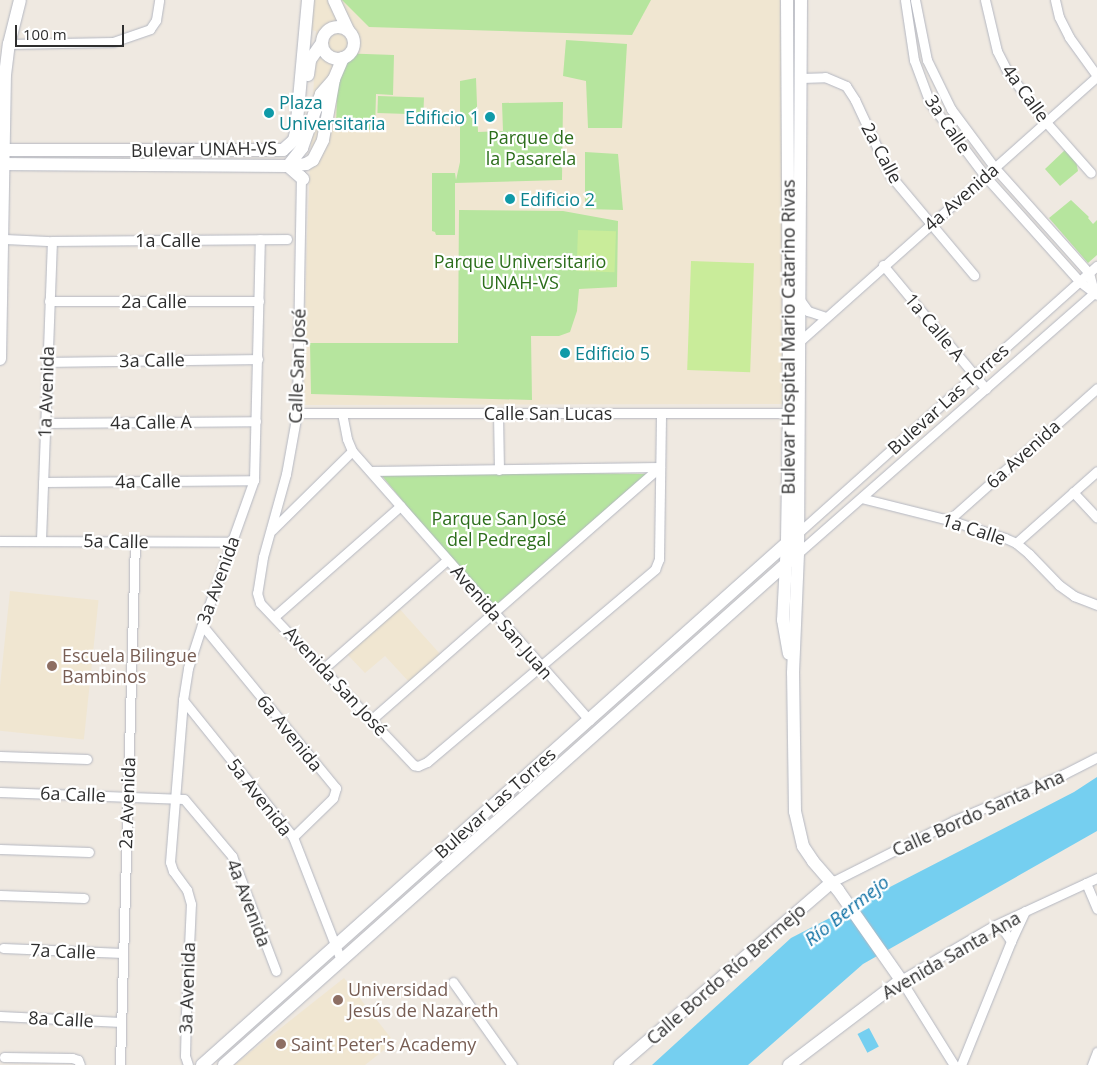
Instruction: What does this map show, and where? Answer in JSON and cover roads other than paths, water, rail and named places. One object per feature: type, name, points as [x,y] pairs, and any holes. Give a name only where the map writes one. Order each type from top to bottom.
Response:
[{"type":"main road","points":[[0,359],[4,239],[2,75],[20,0]]},
{"type":"main road","points":[[308,6],[313,27],[322,40],[327,55],[334,59],[342,58],[350,54],[353,48],[353,37],[334,0]]},
{"type":"main road","name":"Bulevar Hospital Mario Catarino Rivas","points":[[787,0],[794,413],[798,533],[793,672],[795,812],[803,846],[813,861],[832,882],[901,980]]},
{"type":"main road","name":"Bulevar Hospital Mario Catarino Rivas","points":[[793,672],[783,620],[794,413],[800,341],[800,0]]},
{"type":"main road","name":"Bulevar UNAH-VS","points":[[2,150],[283,150],[294,140],[308,6]]},
{"type":"main road","points":[[300,89],[306,82],[310,60],[332,27],[341,27],[348,30]]},
{"type":"main road","name":"Bulevar UNAH-VS","points":[[2,164],[293,166],[302,148],[321,94],[334,79],[342,58]]},
{"type":"main road","points":[[302,179],[293,166],[313,160],[320,149],[334,79]]},
{"type":"main road","name":"Bulevar Las Torres","points":[[202,1065],[798,533]]},
{"type":"main road","name":"Bulevar Las Torres","points":[[224,1065],[798,553]]},
{"type":"main road","name":"Calle Bordo Río Bermejo","points":[[620,1065],[832,882]]},
{"type":"main road","name":"Avenida Santa Ana","points":[[790,1065],[901,980]]},
{"type":"street","points":[[9,44],[113,42],[150,29],[156,20],[159,0]]},
{"type":"street","name":"3a Calle","points":[[905,0],[914,60],[930,103],[985,176],[1080,282],[1096,292]]},
{"type":"street","name":"3a Calle","points":[[915,0],[927,60],[951,109],[995,168],[1089,273],[1096,292]]},
{"type":"street","name":"4a Calle","points":[[985,0],[997,51],[1016,84],[1045,121],[1092,173]]},
{"type":"street","points":[[1055,0],[1059,17],[1069,37],[1097,76]]},
{"type":"street","name":"4a Avenida","points":[[800,341],[1097,76]]},
{"type":"street","name":"2a Calle","points":[[801,78],[825,77],[846,86],[855,100],[890,175],[974,275]]},
{"type":"street","name":"Calle San José","points":[[257,593],[257,583],[286,474],[297,413],[293,239],[302,179]]},
{"type":"street","name":"1a Calle","points":[[4,239],[49,242],[54,240],[293,239]]},
{"type":"street","name":"3a Avenida","points":[[188,1065],[185,1056],[191,904],[187,890],[173,871],[170,862],[183,700],[188,668],[254,480],[260,239]]},
{"type":"street","name":"1a Avenida","points":[[41,540],[49,301],[49,242]]},
{"type":"street","name":"1a Calle A","points":[[883,265],[986,389]]},
{"type":"street","name":"Bulevar Las Torres","points":[[798,533],[1097,266]]},
{"type":"street","name":"Bulevar Las Torres","points":[[798,553],[1096,292]]},
{"type":"street","points":[[800,300],[808,311],[825,317]]},
{"type":"street","name":"2a Calle","points":[[49,301],[259,301]]},
{"type":"street","name":"3a Calle","points":[[47,362],[258,359]]},
{"type":"street","name":"6a Avenida","points":[[948,520],[1097,388]]},
{"type":"street","name":"Calle San Lucas","points":[[297,413],[794,413]]},
{"type":"street","name":"Avenida San Juan","points":[[342,413],[347,439],[352,451],[588,720]]},
{"type":"street","points":[[498,413],[499,470]]},
{"type":"street","points":[[541,666],[655,569],[659,559],[662,413]]},
{"type":"street","name":"4a Calle A","points":[[45,423],[256,421]]},
{"type":"street","points":[[271,530],[352,451]]},
{"type":"street","points":[[370,471],[660,467]]},
{"type":"street","points":[[372,719],[493,611],[660,467]]},
{"type":"street","points":[[1016,543],[1097,471]]},
{"type":"street","name":"4a Calle","points":[[43,482],[254,480]]},
{"type":"street","points":[[1073,492],[1097,518]]},
{"type":"street","name":"1a Calle","points":[[861,498],[948,520],[1016,543],[1059,585],[1074,596],[1097,605]]},
{"type":"street","points":[[275,616],[400,506]]},
{"type":"street","name":"5a Calle","points":[[0,541],[232,542]]},
{"type":"street","name":"2a Avenida","points":[[120,1065],[135,541]]},
{"type":"street","points":[[324,668],[447,560]]},
{"type":"street","name":"Avenida San José","points":[[257,593],[260,602],[414,765],[418,766],[427,762],[541,666]]},
{"type":"street","name":"6a Avenida","points":[[202,625],[336,788],[333,798],[293,837]]},
{"type":"street","name":"5a Avenida","points":[[183,700],[293,837],[341,960]]},
{"type":"street","points":[[0,756],[87,758]]},
{"type":"street","name":"Calle Bordo Santa Ana","points":[[832,882],[953,821],[1064,774],[1097,757]]},
{"type":"street","name":"6a Calle","points":[[0,792],[175,798]]},
{"type":"street","name":"4a Avenida","points":[[175,798],[188,802],[232,856],[276,972]]},
{"type":"street","points":[[0,849],[89,852]]},
{"type":"street","name":"Avenida Santa Ana","points":[[901,980],[993,926],[1097,878]]},
{"type":"street","points":[[1086,883],[1097,909]]},
{"type":"street","points":[[0,895],[84,898]]},
{"type":"street","points":[[961,1065],[1025,911]]},
{"type":"street","points":[[993,926],[1002,928],[1011,941]]},
{"type":"street","name":"7a Calle","points":[[2,948],[123,953]]},
{"type":"street","points":[[901,980],[954,1065]]},
{"type":"street","points":[[453,982],[512,1065]]},
{"type":"street","name":"8a Calle","points":[[0,1016],[121,1022]]},
{"type":"street","points":[[1092,1065],[1097,1052]]},
{"type":"street","points":[[4,1057],[72,1058],[79,1063]]},
{"type":"water","name":"Río Bermejo","points":[[1097,777],[1097,831],[863,964],[748,1065],[652,1065],[791,938],[1074,792]]},
{"type":"water","points":[[869,1028],[879,1047],[867,1053],[858,1034]]},
{"type":"place","name":"Plaza Universitaria","points":[[269,113]]},
{"type":"place","name":"Edificio 1","points":[[490,117]]},
{"type":"place","name":"Edificio 2","points":[[510,199]]},
{"type":"place","name":"Edificio 5","points":[[565,353]]},
{"type":"place","name":"Escuela Bilingue Bambinos","points":[[52,666]]},
{"type":"place","name":"Universidad Jesús de Nazareth","points":[[338,1000]]},
{"type":"place","name":"Saint Peter's Academy","points":[[281,1044]]},
{"type":"park label","name":"Parque de la Pasarela","points":[[531,148]]},
{"type":"park label","name":"Parque Universitario UNAH-VS","points":[[520,272]]},
{"type":"park label","name":"Parque San José del Pedregal","points":[[499,529]]}]
